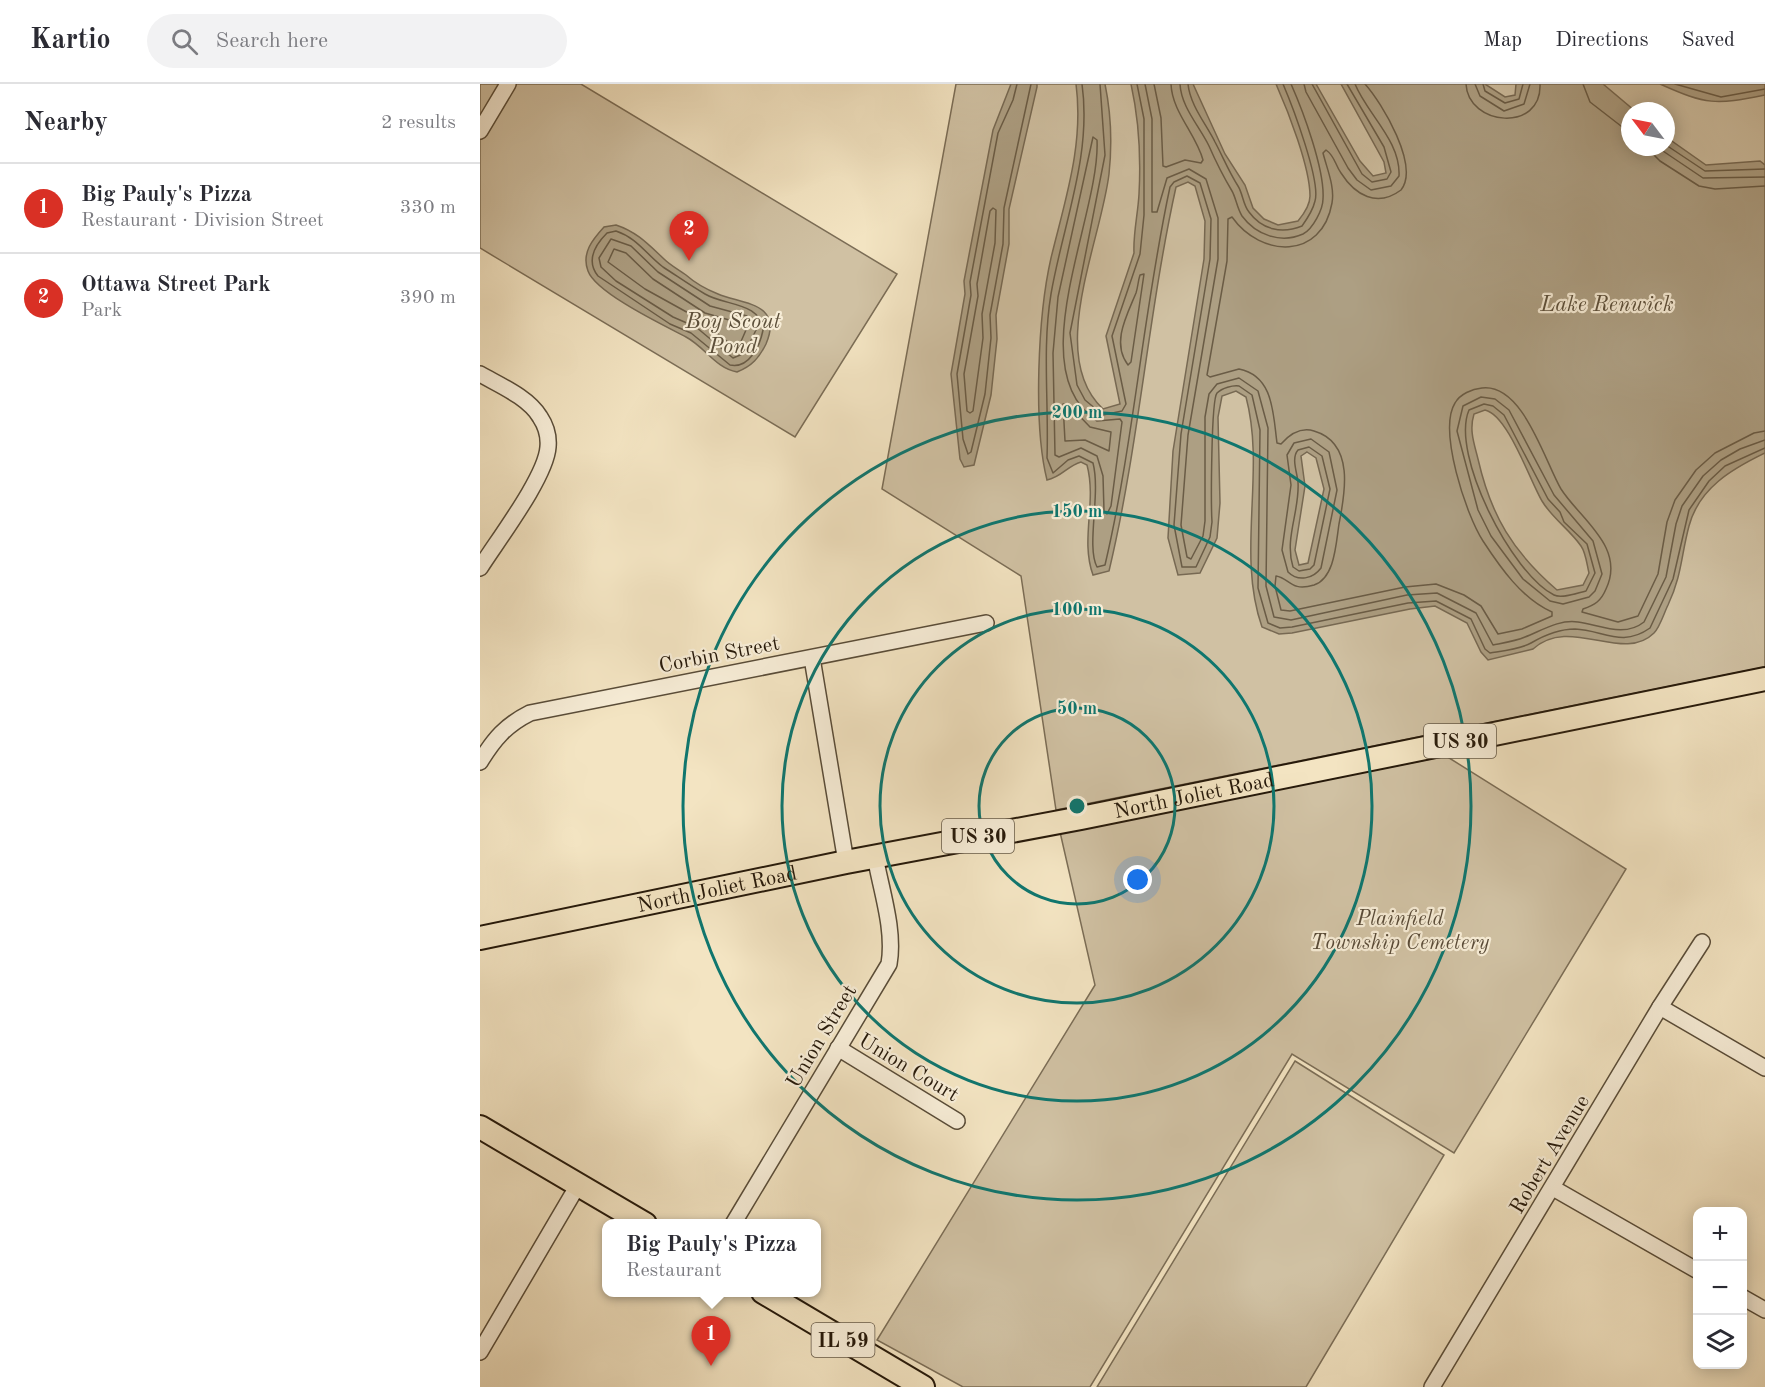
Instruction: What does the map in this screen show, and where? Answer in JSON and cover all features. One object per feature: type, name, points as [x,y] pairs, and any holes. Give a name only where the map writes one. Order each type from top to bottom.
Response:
[{"type":"main road","name":"North Joliet Road","points":[[480,938],[875,856],[1081,818],[1765,679]]},
{"type":"main road","points":[[480,1127],[636,1219]]},
{"type":"main road","name":"IL 59","points":[[770,1297],[923,1387]]},
{"type":"street","points":[[480,131],[508,84]]},
{"type":"street","points":[[480,374],[523,399],[539,415],[547,431],[548,448],[542,468],[480,568]]},
{"type":"street","name":"Corbin Street","points":[[480,762],[493,740],[505,728],[530,713],[987,622]]},
{"type":"street","points":[[812,658],[846,862]]},
{"type":"street","name":"Union Street","points":[[736,1219],[889,964],[891,950],[889,931],[875,856]]},
{"type":"street","name":"Robert Avenue","points":[[1432,1387],[1660,1007],[1702,942]]},
{"type":"street","points":[[1660,1007],[1765,1068]]},
{"type":"street","name":"Union Court","points":[[838,1048],[957,1121]]},
{"type":"street","points":[[480,1352],[578,1185]]},
{"type":"street","points":[[1553,1188],[1693,1268]]},
{"type":"street","points":[[1747,1299],[1765,1310]]},
{"type":"green space","points":[[480,84],[581,84],[897,274],[795,437],[480,248]]},
{"type":"green space","points":[[956,84],[1765,84],[1765,667],[1056,810],[1021,576],[882,489]]},
{"type":"green space","name":"Plainfield Township Cemetery","points":[[1446,756],[1626,869],[1454,1153],[1292,1054],[1090,1387],[963,1387],[877,1340],[1095,985],[1060,832]]},
{"type":"green space","points":[[1295,1061],[1444,1155],[1306,1387],[1097,1387]]},
{"type":"water","points":[[1011,84],[1037,84],[1037,87],[1009,209],[1009,244],[996,315],[997,339],[991,395],[974,465],[964,467],[960,459],[951,374],[965,294],[964,281],[993,130]]},
{"type":"water","name":"Lake Renwick","points":[[1076,84],[1105,84],[1109,106],[1109,174],[1082,297],[1078,329],[1079,359],[1087,386],[1103,409],[1120,404],[1106,336],[1134,253],[1140,166],[1136,111],[1131,84],[1193,84],[1225,154],[1245,185],[1253,208],[1264,219],[1278,225],[1298,221],[1308,206],[1310,196],[1302,155],[1276,84],[1316,84],[1360,161],[1373,176],[1386,173],[1384,162],[1341,84],[1485,84],[1505,97],[1515,95],[1516,84],[1603,84],[1624,102],[1621,102],[1621,156],[1675,156],[1675,143],[1706,165],[1760,161],[1765,165],[1765,453],[1718,481],[1700,501],[1689,526],[1673,594],[1654,633],[1641,641],[1627,644],[1563,637],[1548,640],[1533,649],[1488,660],[1481,652],[1467,623],[1435,606],[1292,633],[1279,634],[1262,627],[1251,570],[1253,454],[1251,425],[1246,397],[1236,391],[1222,396],[1218,417],[1220,503],[1217,538],[1200,573],[1178,575],[1168,538],[1173,451],[1204,259],[1205,221],[1195,186],[1188,182],[1176,187],[1166,235],[1128,476],[1109,571],[1093,575],[1088,548],[1090,479],[1087,465],[1081,462],[1047,480],[1040,430],[1039,369],[1043,309],[1051,258],[1072,172],[1077,129]],"holes":[[[1485,410],[1494,415],[1518,450],[1542,501],[1583,549],[1589,573],[1583,585],[1557,590],[1528,562],[1506,532],[1497,515],[1483,479],[1472,426],[1474,414]],[[1307,452],[1316,458],[1324,489],[1308,563],[1299,565],[1295,550],[1305,486],[1301,456]]]},
{"type":"water","points":[[1660,84],[1765,84],[1765,95],[1711,101],[1689,96]]},
{"type":"water","name":"Boy Scout Pond","points":[[616,225],[636,235],[669,263],[702,286],[718,294],[748,303],[765,312],[770,330],[766,344],[754,361],[737,372],[729,370],[716,362],[693,341],[631,308],[603,289],[588,271],[587,252],[604,227]]},
{"type":"place","name":"Ottawa Street Park","points":[[689,261]]},
{"type":"place","name":"Big Pauly's Pizza","points":[[711,1366]]}]
